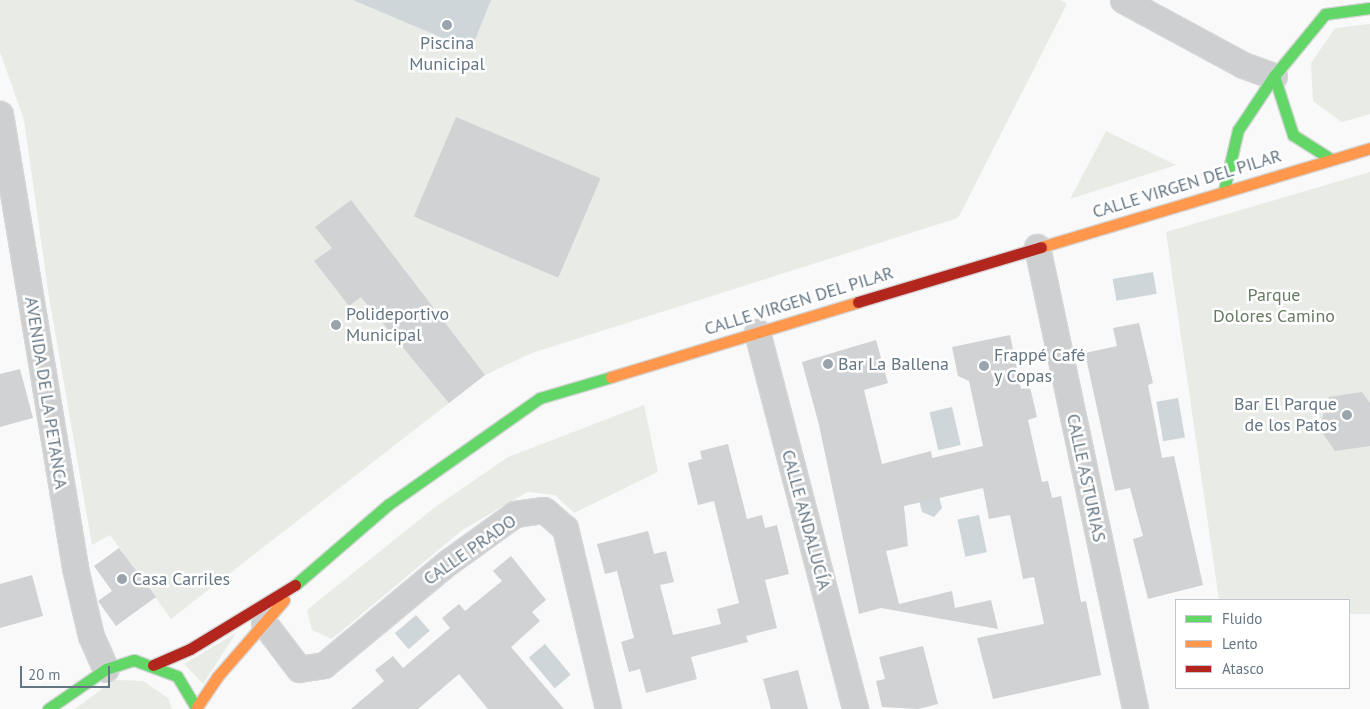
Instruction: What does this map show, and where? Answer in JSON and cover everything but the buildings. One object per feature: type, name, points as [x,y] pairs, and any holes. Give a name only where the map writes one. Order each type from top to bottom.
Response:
[{"type":"main road","points":[[1224,190],[1238,130],[1274,76],[1325,14],[1370,8]]},
{"type":"main road","points":[[1274,76],[1293,135],[1331,159]]},
{"type":"main road","name":"CALLE VIRGEN DEL PILAR","points":[[153,665],[190,649],[291,589],[389,504],[540,398],[1224,190],[1370,148]]},
{"type":"main road","name":"CALLE VIRGEN DEL PILAR","points":[[197,708],[217,677],[291,589]]},
{"type":"main road","points":[[48,709],[106,669],[134,660],[153,665],[177,676],[197,708]]},
{"type":"street","points":[[1122,0],[1159,9],[1243,66],[1274,76]]},
{"type":"street","name":"AVENIDA DE LA PETANCA","points":[[0,114],[75,568],[91,636],[106,669]]},
{"type":"street","name":"CALLE ASTURIAS","points":[[1037,247],[1135,709]]},
{"type":"street","name":"CALLE ANDALUCÍA","points":[[757,332],[855,709]]},
{"type":"street","name":"CALLE PRADO","points":[[264,623],[299,669],[324,665],[447,563],[515,514],[544,510],[565,528],[608,709]]},
{"type":"green space","name":"Polideportivo Municipal","points":[[0,0],[1060,0],[1067,4],[958,218],[532,353],[485,375],[171,619],[110,535],[92,545],[49,297],[24,120],[0,52]]},
{"type":"green space","points":[[1370,24],[1370,114],[1342,122],[1313,101],[1311,63],[1335,28]]},
{"type":"green space","points":[[1106,131],[1176,165],[1070,199]]},
{"type":"green space","name":"Parque Dolores Camino","points":[[1370,172],[1370,614],[1350,614],[1350,599],[1219,599],[1166,232]]},
{"type":"green space","points":[[644,405],[658,472],[574,513],[555,495],[527,492],[461,531],[332,639],[312,630],[307,610],[434,508],[508,457]]},
{"type":"green space","points":[[236,633],[203,684],[184,664]]},
{"type":"green space","points":[[114,680],[143,681],[168,698],[172,709],[75,709]]},
{"type":"shaded area","name":"Piscina Municipal","points":[[353,0],[491,0],[471,50]]},
{"type":"shaded area","points":[[1153,272],[1157,294],[1116,301],[1113,279]]},
{"type":"shaded area","points":[[1178,398],[1185,437],[1163,441],[1156,402]]},
{"type":"shaded area","points":[[952,407],[961,445],[938,450],[930,412]]},
{"type":"shaded area","points":[[933,473],[942,508],[934,517],[922,512],[913,476]]},
{"type":"shaded area","points":[[979,515],[987,552],[965,557],[957,520]]},
{"type":"shaded area","points":[[416,615],[430,631],[409,649],[395,633]]},
{"type":"shaded area","points":[[545,644],[571,675],[555,688],[529,657]]},
{"type":"traffic: fast","points":[[1224,190],[1238,130],[1274,76],[1325,14],[1370,8]]},
{"type":"traffic: fast","points":[[1274,76],[1293,135],[1331,159]]},
{"type":"traffic: fast","points":[[295,585],[389,504],[540,398],[611,377]]},
{"type":"traffic: fast","points":[[48,709],[106,669],[134,660],[177,676],[197,709]]},
{"type":"traffic: slow","points":[[1041,247],[1370,148]]},
{"type":"traffic: slow","points":[[611,377],[858,302]]},
{"type":"traffic: slow","points":[[197,707],[217,677],[284,600]]},
{"type":"traffic: jam","points":[[858,302],[1041,247]]},
{"type":"traffic: jam","points":[[153,665],[190,649],[295,585]]},
{"type":"place","name":"Piscina Municipal","points":[[447,25]]},
{"type":"place","name":"Polideportivo Municipal","points":[[336,325]]},
{"type":"place","name":"Bar La Ballena","points":[[828,364]]},
{"type":"place","name":"Frappé Café y Copas","points":[[984,366]]},
{"type":"place","name":"Bar El Parque de los Patos","points":[[1347,415]]},
{"type":"place","name":"Casa Carriles","points":[[122,579]]}]
